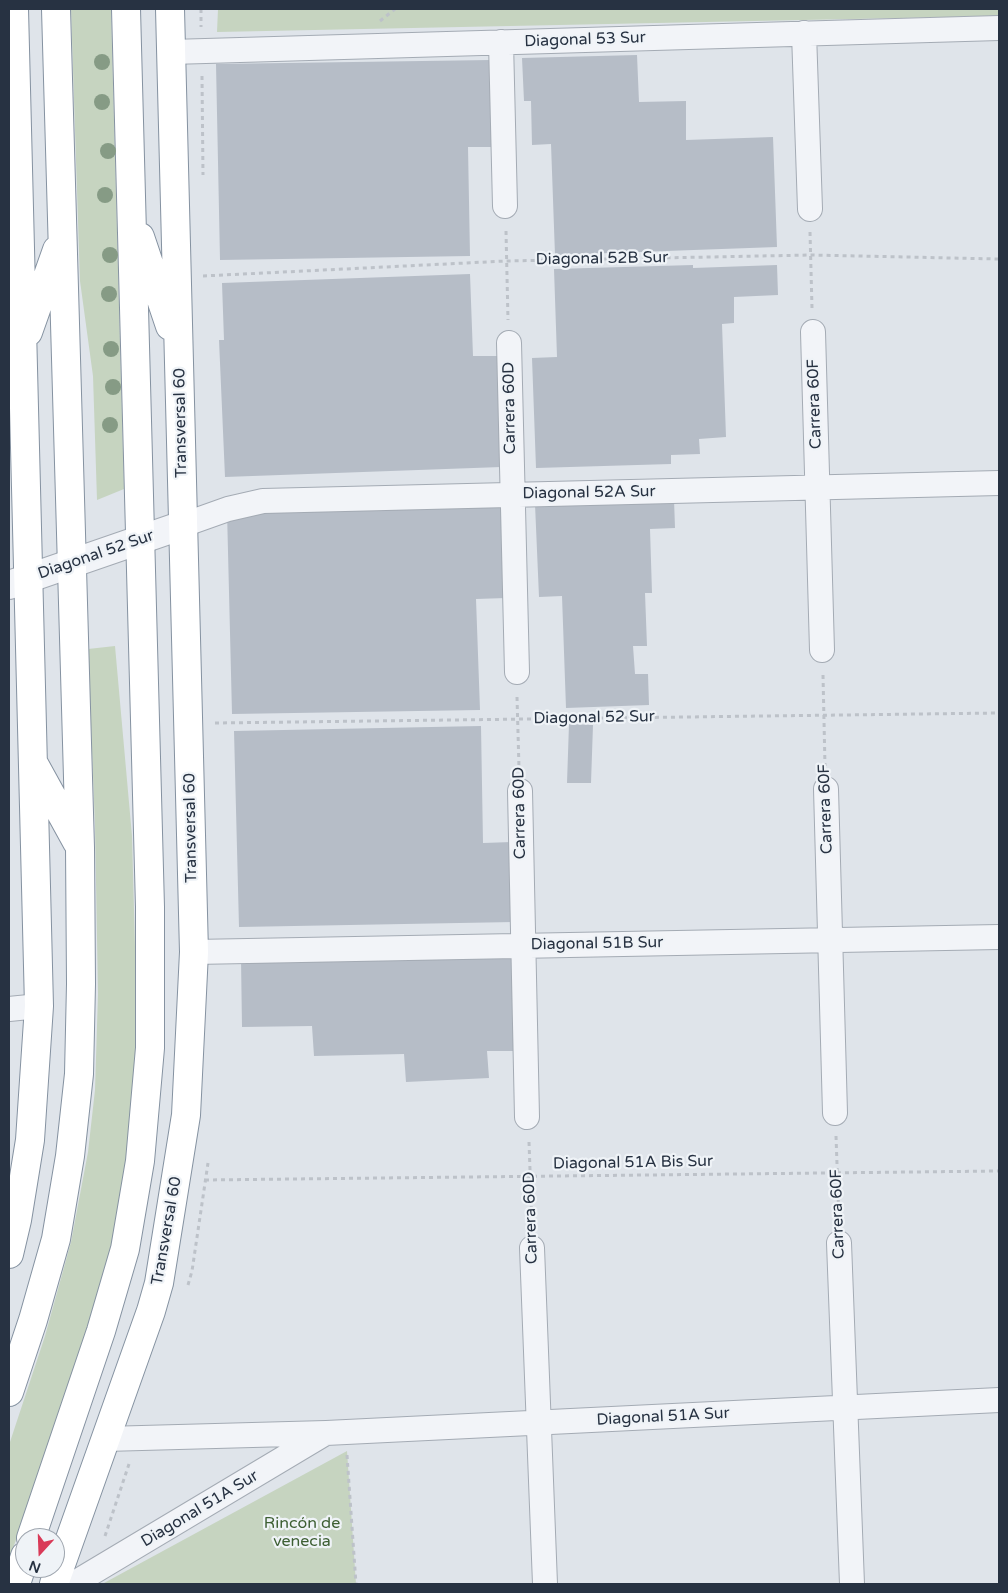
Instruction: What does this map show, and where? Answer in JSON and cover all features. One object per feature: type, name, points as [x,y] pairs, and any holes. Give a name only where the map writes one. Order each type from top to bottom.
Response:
[{"type":"highway","points":[[9,1254],[17,1220],[30,1140],[38,1006],[32,760],[18,582],[22,350],[14,203],[12,50],[14,9]]},
{"type":"highway","points":[[9,1392],[33,1320],[56,1239],[70,1156],[79,1074],[80,847],[56,9]]},
{"type":"highway","points":[[34,1528],[101,1331],[125,1249],[140,1162],[150,1048],[150,970],[126,9]]},
{"type":"highway","name":"Transversal 60","points":[[54,1584],[159,1283],[186,1115],[192,1025],[194,952],[170,9]]},
{"type":"highway","points":[[131,210],[179,352]]},
{"type":"highway","points":[[22,350],[62,235]]},
{"type":"highway","points":[[32,760],[80,847]]},
{"type":"highway","points":[[150,970],[192,1025]]},
{"type":"street","name":"Diagonal 53 Sur","points":[[171,52],[999,28]]},
{"type":"street","points":[[804,33],[810,209]]},
{"type":"street","points":[[501,42],[506,206]]},
{"type":"street","name":"Carrera 60F","points":[[813,332],[822,650]]},
{"type":"street","name":"Carrera 60D","points":[[509,343],[517,672]]},
{"type":"street","name":"Diagonal 52A Sur","points":[[183,525],[228,509],[263,501],[999,483]]},
{"type":"street","name":"Diagonal 52 Sur","points":[[18,582],[183,525]]},
{"type":"street","name":"Carrera 60F","points":[[826,789],[835,1113]]},
{"type":"street","name":"Carrera 60D","points":[[520,791],[528,1117]]},
{"type":"street","name":"Diagonal 51B Sur","points":[[194,952],[999,937]]},
{"type":"street","points":[[9,1009],[38,1006]]},
{"type":"street","name":"Carrera 60F","points":[[839,1243],[852,1584]]},
{"type":"street","name":"Carrera 60D","points":[[532,1248],[545,1584]]},
{"type":"street","name":"Diagonal 51A Sur","points":[[106,1439],[336,1432],[999,1400]]},
{"type":"street","name":"Diagonal 51A Sur","points":[[73,1584],[336,1432]]},
{"type":"path","name":"Carrera 60D","points":[[506,206],[509,343]]},
{"type":"path","points":[[810,209],[813,332]]},
{"type":"path","name":"Diagonal 52B Sur","points":[[205,276],[506,261],[810,255],[999,259]]},
{"type":"path","name":"Carrera 60F","points":[[822,650],[826,789]]},
{"type":"path","name":"Carrera 60D","points":[[517,672],[520,791]]},
{"type":"path","name":"Diagonal 52 Sur","points":[[188,724],[999,712]]},
{"type":"path","name":"Carrera 60F","points":[[835,1113],[839,1243]]},
{"type":"path","name":"Carrera 60D","points":[[528,1117],[532,1248]]},
{"type":"path","name":"Diagonal 51A Bis Sur","points":[[176,1180],[999,1172]]},
{"type":"path","points":[[336,1432],[356,1584]]},
{"type":"green space","points":[[71,9],[111,9],[124,489],[97,500],[93,376],[80,281]]},
{"type":"green space","points":[[218,9],[999,9],[999,16],[217,32]]},
{"type":"green space","points":[[115,646],[132,836],[137,1020],[130,1138],[116,1226],[87,1336],[20,1528],[15,1528],[15,1543],[9,1560],[9,1445],[45,1336],[71,1242],[88,1152],[95,1090],[98,994],[95,826],[88,649]]},
{"type":"green space","name":"Rincón de venecia","points":[[347,1451],[356,1584],[104,1584],[104,1583]]},
{"type":"building","points":[[637,55],[639,102],[686,101],[686,140],[773,137],[777,247],[555,255],[551,144],[532,145],[531,101],[524,101],[522,58]]},
{"type":"building","points":[[491,60],[493,147],[468,147],[470,256],[220,260],[216,64]]},
{"type":"building","points":[[693,265],[693,268],[777,265],[778,295],[734,297],[734,323],[722,324],[726,437],[699,439],[700,454],[671,455],[671,464],[536,468],[532,358],[557,357],[554,269]]},
{"type":"building","points":[[470,274],[473,356],[497,356],[501,467],[225,477],[219,340],[224,340],[222,283]]},
{"type":"building","points":[[674,499],[675,528],[650,529],[652,593],[645,593],[647,646],[633,646],[635,674],[648,674],[649,705],[566,708],[562,596],[539,597],[535,504]]},
{"type":"building","points":[[503,505],[506,598],[476,599],[480,710],[232,714],[227,511]]},
{"type":"building","points":[[569,724],[593,725],[591,783],[567,783]]},
{"type":"building","points":[[481,726],[483,843],[512,842],[514,922],[239,927],[234,731]]},
{"type":"building","points":[[515,955],[517,1051],[487,1051],[489,1078],[406,1082],[404,1054],[314,1056],[312,1026],[242,1027],[241,959]]}]
